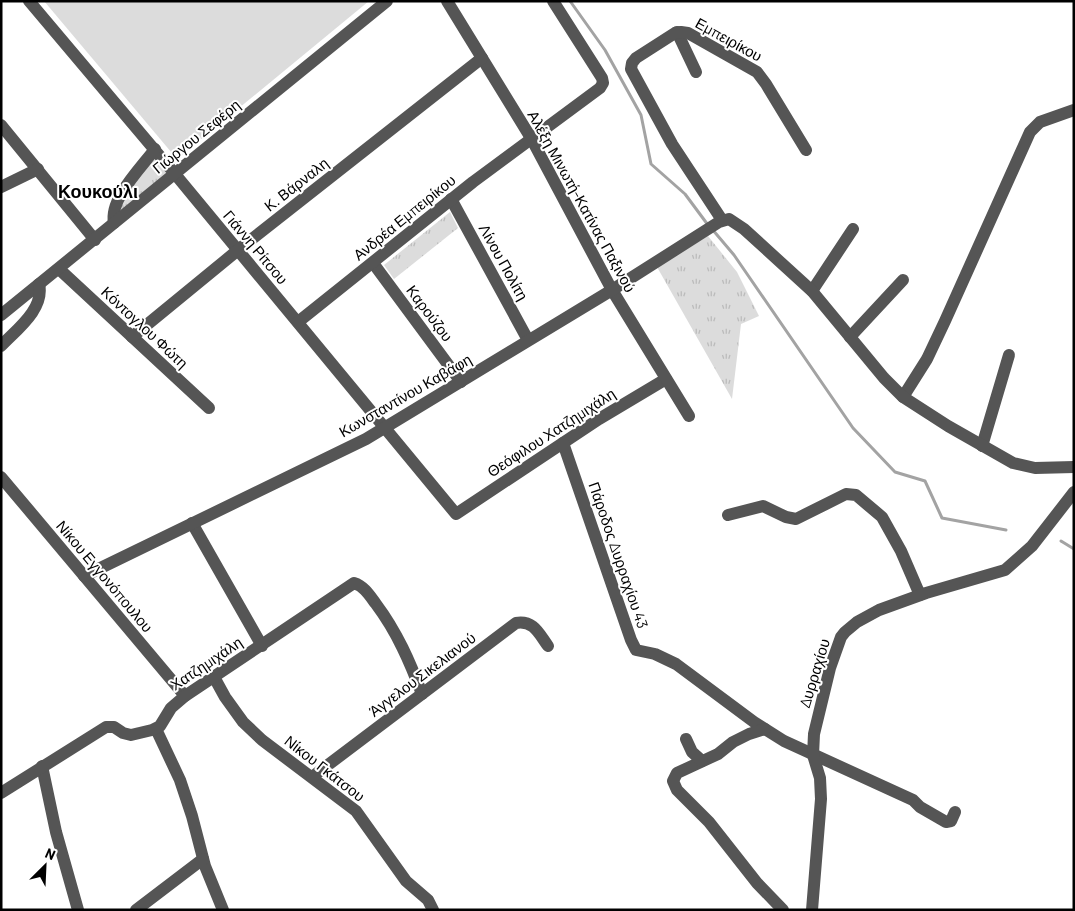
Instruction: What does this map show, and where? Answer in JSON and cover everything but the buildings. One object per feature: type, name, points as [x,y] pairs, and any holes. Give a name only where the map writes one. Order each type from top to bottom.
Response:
[{"type":"street","name":"Γιάννη Ρίτσου","points":[[29,1],[175,174],[456,514]]},
{"type":"street","name":"Γιώργου Σεφέρη","points":[[1,315],[387,1]]},
{"type":"street","name":"Αλέξη Μινωτή-Κατίνας Παξινού","points":[[447,1],[531,138],[612,290],[689,416]]},
{"type":"street","name":"Ανδρέα Εμπειρίκου","points":[[298,322],[451,199],[531,138],[596,92],[603,83],[602,78],[553,1]]},
{"type":"street","points":[[677,32],[696,72]]},
{"type":"street","name":"Εμπειρίκου","points":[[723,220],[672,144],[631,69],[633,61],[640,54],[677,32],[688,33],[757,72],[806,150]]},
{"type":"street","name":"Κ. Βάρναλη","points":[[132,337],[238,250],[482,58]]},
{"type":"street","points":[[903,397],[927,359],[1030,132],[1040,122],[1074,110]]},
{"type":"street","points":[[1,125],[94,240]]},
{"type":"street","points":[[114,224],[114,213],[119,198],[155,150]]},
{"type":"street","points":[[1,187],[38,169]]},
{"type":"street","name":"Λίνου Πολίτη","points":[[451,199],[528,340]]},
{"type":"street","points":[[723,220],[744,229],[812,291],[884,378],[903,397],[1013,463],[1035,468],[1074,467]]},
{"type":"street","name":"Κωνσταντίνου Καβάφη","points":[[84,576],[353,446],[612,290],[723,220]]},
{"type":"street","points":[[812,291],[853,229]]},
{"type":"street","name":"Καρούζου","points":[[372,263],[461,382]]},
{"type":"street","name":"Κόντογλου Φώτη","points":[[59,269],[209,408]]},
{"type":"street","points":[[850,337],[903,280]]},
{"type":"street","points":[[1,346],[30,315],[39,297],[39,284]]},
{"type":"street","points":[[982,446],[1010,356]]},
{"type":"street","name":"Θεόφιλου Χατζημιχάλη","points":[[456,514],[615,409],[666,379]]},
{"type":"street","name":"Πάροδος Δυρραχίου 43","points":[[563,443],[634,648],[639,652],[660,656],[676,664],[765,729],[813,755],[913,800],[920,807],[946,822],[951,821],[955,812]]},
{"type":"street","name":"Νίκου Εγγονόπουλου","points":[[1,476],[185,696]]},
{"type":"street","name":"Δυρραχίου","points":[[812,910],[821,798],[820,778],[813,755],[814,734],[830,668],[844,632],[857,622],[879,610],[920,595],[1005,570],[1032,546],[1074,492]]},
{"type":"street","points":[[728,515],[763,506],[796,520],[846,494],[856,495],[882,517],[901,551],[920,595]]},
{"type":"street","points":[[192,523],[262,646]]},
{"type":"street","name":"Χατζημιχάλη","points":[[156,729],[160,726],[171,708],[185,696],[354,583],[360,585],[369,594],[394,629],[422,694]]},
{"type":"street","name":"Άγγελου Σικελιανού","points":[[312,777],[516,623],[530,623],[548,646]]},
{"type":"street","name":"Νίκου Γκάτσου","points":[[214,677],[225,697],[243,722],[262,740],[356,811],[406,881],[428,900],[433,910]]},
{"type":"street","points":[[1,793],[106,727],[114,727],[131,736],[156,729],[180,780],[203,859],[223,910]]},
{"type":"street","points":[[765,729],[748,734],[718,754],[677,773],[673,778],[674,785],[720,834],[767,894],[783,910]]},
{"type":"street","points":[[686,739],[692,752],[702,761]]},
{"type":"street","points":[[42,766],[56,832],[78,910]]},
{"type":"street","points":[[136,910],[203,859]]},
{"type":"green space","points":[[44,1],[369,1],[177,159]]},
{"type":"green space","points":[[155,150],[175,174],[113,218]]},
{"type":"green space","points":[[450,212],[458,228],[394,279],[384,265]]},
{"type":"green space","points":[[708,236],[737,272],[759,316],[741,324],[732,399],[657,267]]},
{"type":"waterway","points":[[570,1],[605,50],[641,115],[651,164],[685,194],[708,225]]},
{"type":"waterway","points":[[712,229],[734,255],[853,428],[895,472],[925,481],[942,518],[1006,530]]},
{"type":"waterway","points":[[1061,541],[1074,549]]},
{"type":"district","name":"Κουκούλι","points":[[98,191]]}]
